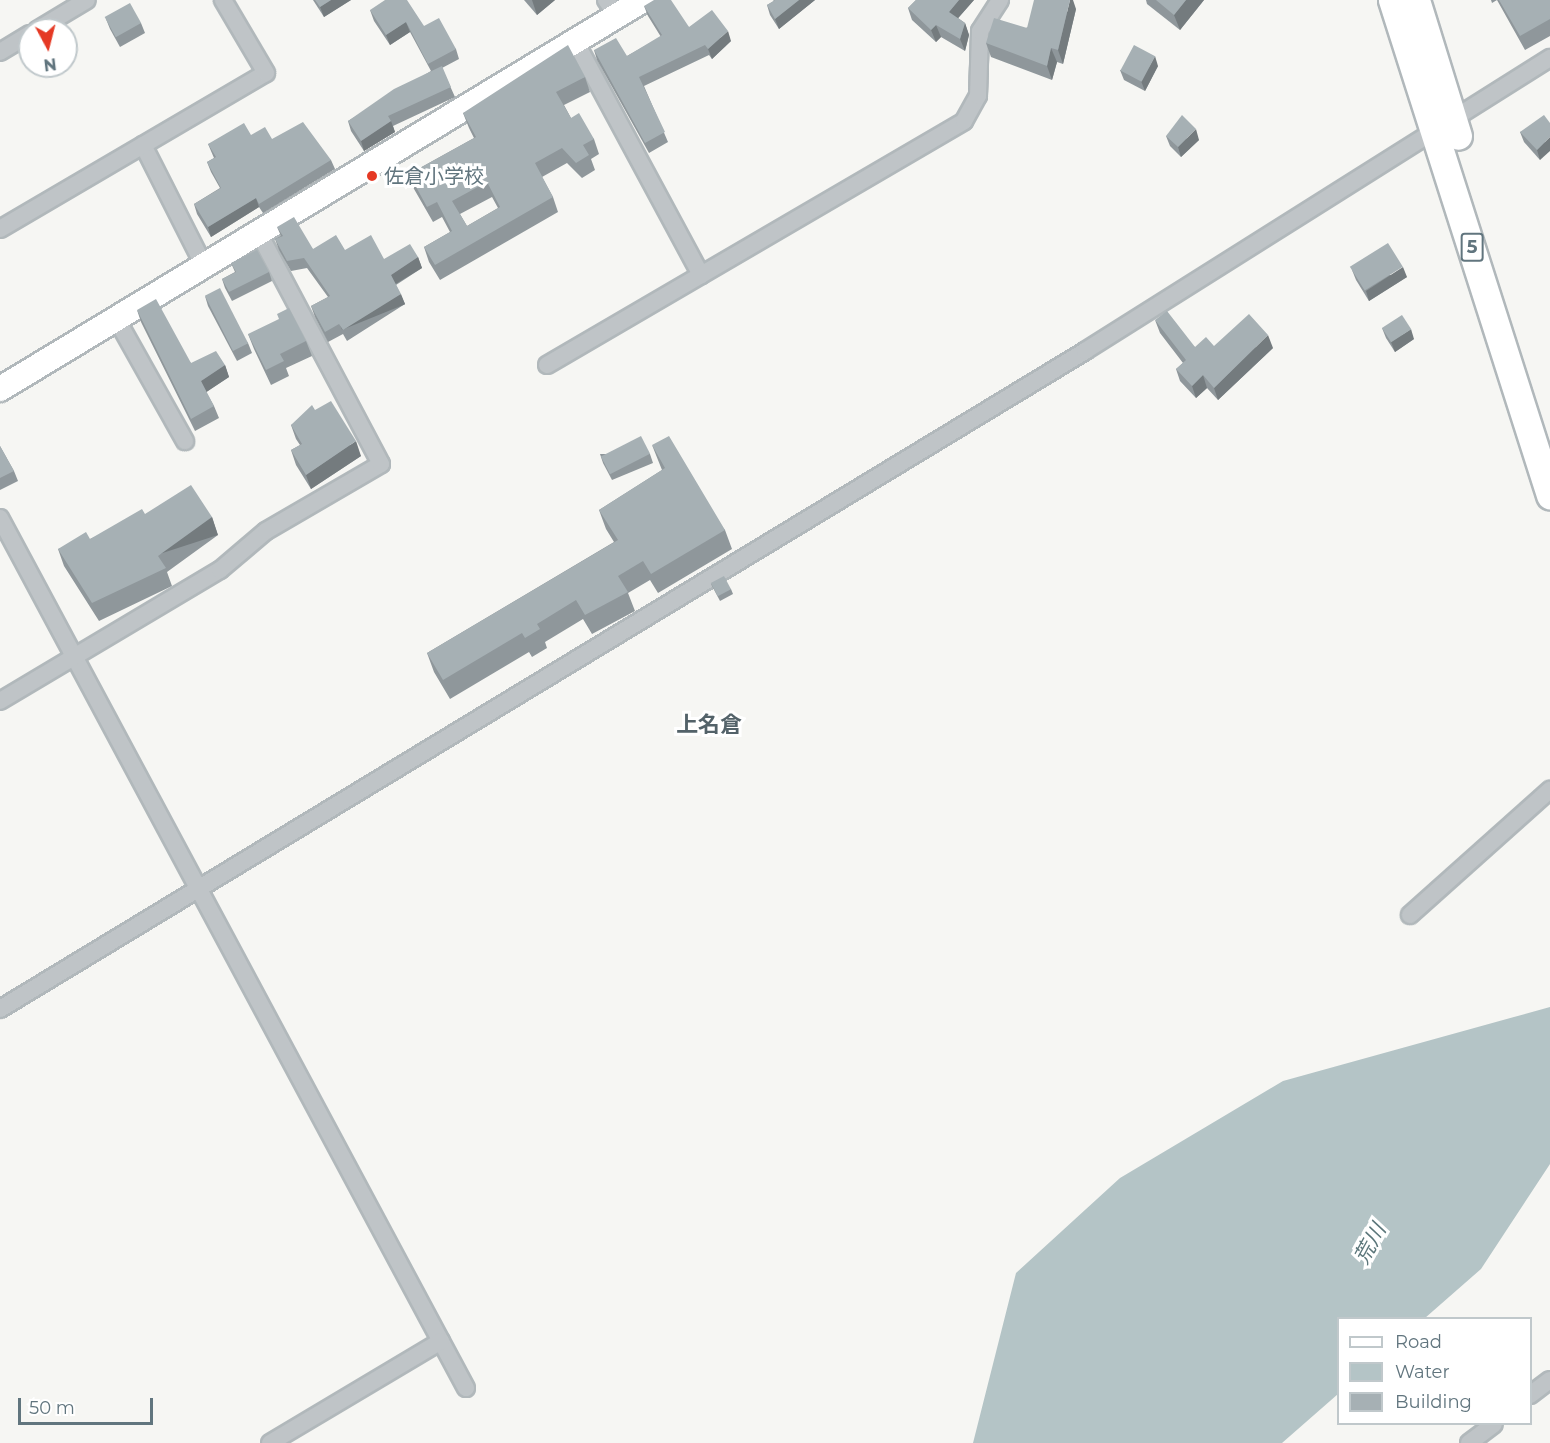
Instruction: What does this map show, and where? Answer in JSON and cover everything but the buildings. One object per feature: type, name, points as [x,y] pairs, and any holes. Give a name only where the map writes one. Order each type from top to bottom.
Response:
[{"type":"main road","name":"5","points":[[1392,0],[1444,122],[1550,445]]},
{"type":"main road","name":"5","points":[[1416,0],[1444,122],[1550,495]]},
{"type":"street","points":[[57,18],[87,0]]},
{"type":"street","points":[[0,229],[266,73],[224,0]]},
{"type":"street","points":[[0,389],[205,268],[575,41],[612,8],[643,0]]},
{"type":"street","points":[[547,365],[964,121],[978,96],[980,31],[1000,0]]},
{"type":"street","points":[[0,52],[18,41]]},
{"type":"street","points":[[575,41],[701,275]]},
{"type":"street","points":[[0,1009],[1085,351],[1444,122],[1550,58]]},
{"type":"street","points":[[143,145],[205,268]]},
{"type":"street","points":[[0,701],[220,570],[266,531],[381,464],[259,234]]},
{"type":"street","points":[[117,320],[185,441]]},
{"type":"street","points":[[0,518],[466,1388]]},
{"type":"street","points":[[1410,915],[1550,790]]},
{"type":"street","points":[[270,1443],[441,1341]]},
{"type":"street","points":[[1532,1394],[1550,1380]]},
{"type":"street","points":[[1468,1443],[1493,1425]]},
{"type":"water","name":"荒川","points":[[1550,1007],[1550,1164],[1481,1269],[1426,1317],[1337,1317],[1337,1395],[1282,1443],[973,1443],[1016,1273],[1120,1178],[1283,1081]]},
{"type":"place","name":"佐倉小学校","points":[[372,176]]},
{"type":"district","name":"上名倉","points":[[709,725]]}]
